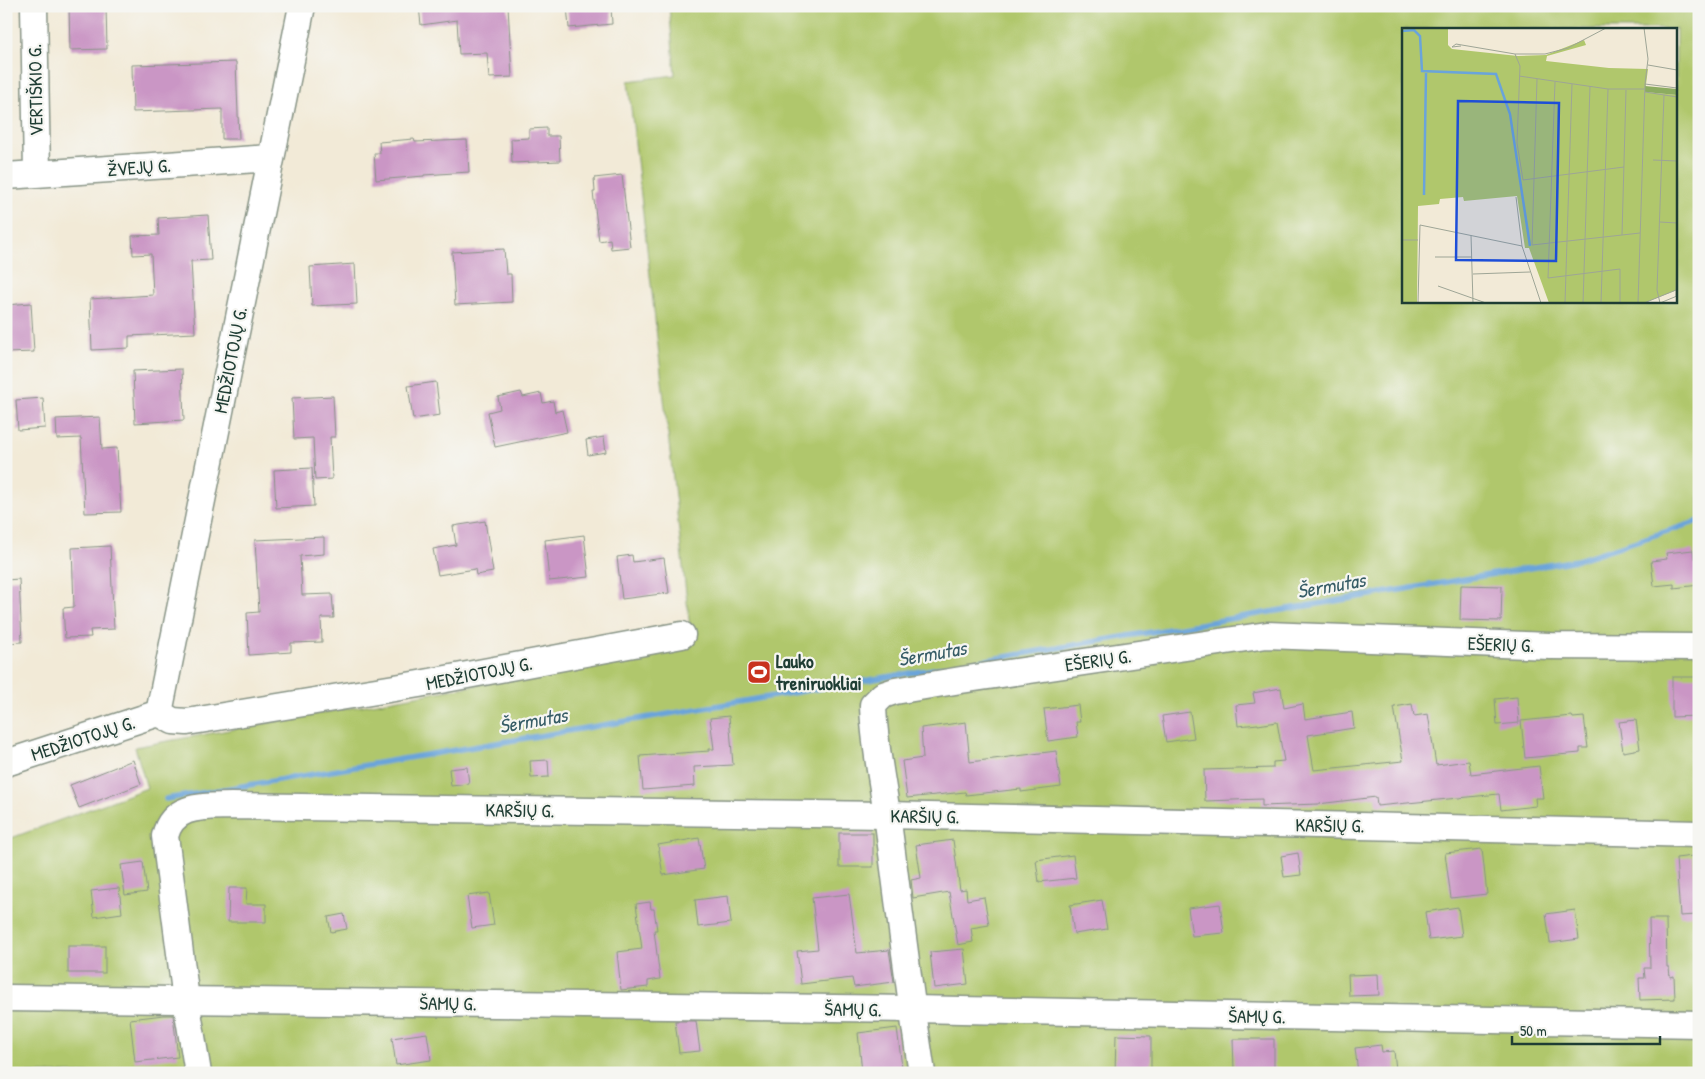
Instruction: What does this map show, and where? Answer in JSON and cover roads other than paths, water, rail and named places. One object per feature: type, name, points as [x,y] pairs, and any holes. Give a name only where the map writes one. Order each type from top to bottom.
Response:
[{"type":"street","name":"VERTIŠKIO G.","points":[[34,6],[36,173]]},
{"type":"street","name":"MEDŽIOTOJŲ G.","points":[[159,713],[302,6]]},
{"type":"street","name":"ŽVEJŲ G.","points":[[6,176],[271,158]]},
{"type":"street","name":"MEDŽIOTOJŲ G.","points":[[6,763],[159,713],[173,721],[187,722],[419,684],[682,635]]},
{"type":"street","name":"EŠERIŲ G.","points":[[922,1073],[873,725],[873,705],[883,695],[895,691],[971,678],[1267,635],[1550,646],[1699,647]]},
{"type":"street","name":"KARŠIŲ G.","points":[[186,1000],[165,836],[168,825],[174,816],[200,807],[887,815],[1699,834]]},
{"type":"street","name":"ŠAMŲ G.","points":[[6,998],[912,1009],[1699,1024]]},
{"type":"street","points":[[186,1000],[198,1073]]},
{"type":"waterway","name":"Šermutas","points":[[166,799],[1577,560],[1699,521]]},
{"type":"place","name":"Lauko treniruokliai","points":[[759,672]]}]
